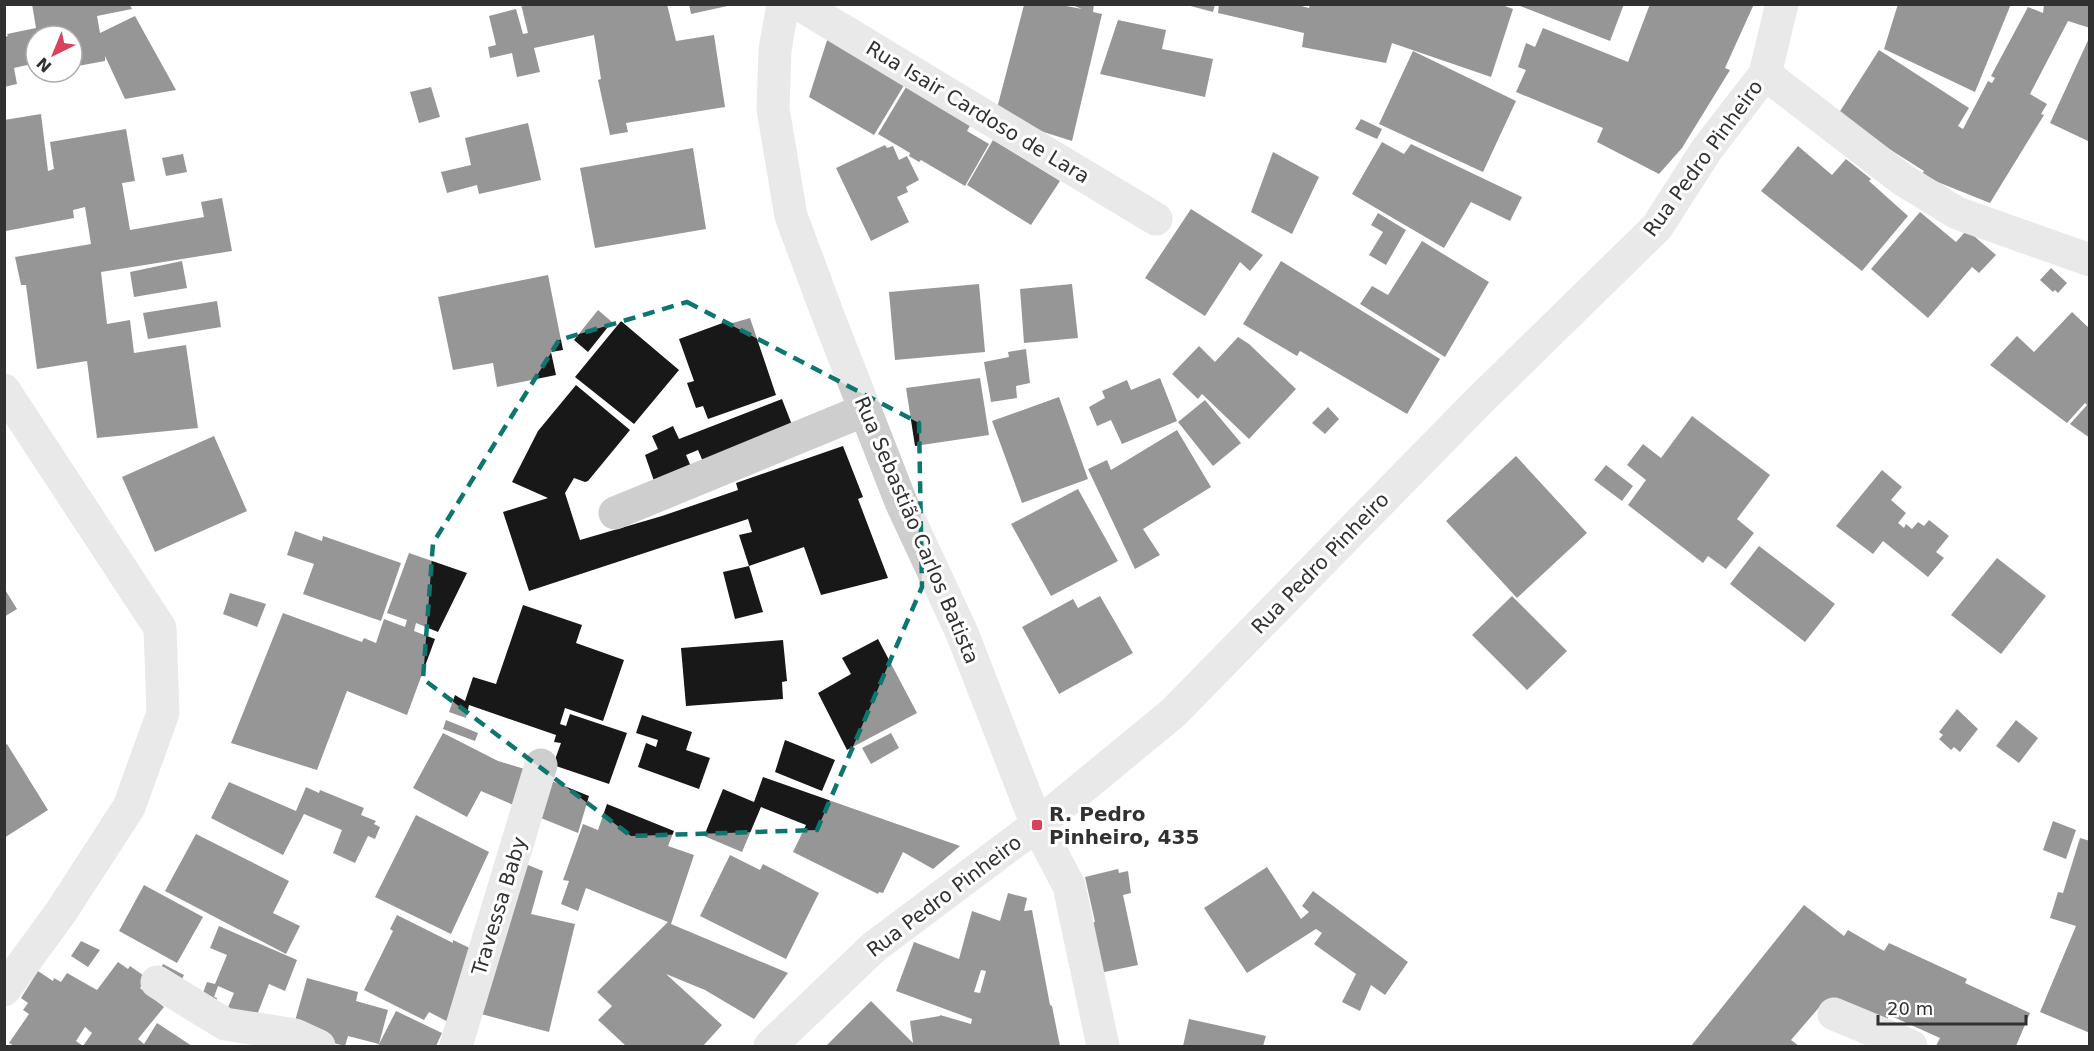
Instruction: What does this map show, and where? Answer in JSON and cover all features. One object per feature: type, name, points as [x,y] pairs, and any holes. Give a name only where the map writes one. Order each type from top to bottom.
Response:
[{"type":"street","name":"Rua Sebastião Carlos Batista","points":[[783,4],[775,50],[773,109],[791,216],[901,502],[962,633],[1037,825],[1069,886],[1103,1047]]},
{"type":"street","name":"Rua Isair Cardoso de Lara","points":[[799,4],[1156,219]]},
{"type":"street","name":"Rua Pedro Pinheiro","points":[[770,1047],[874,947],[1037,825],[1173,713],[1478,402],[1657,227],[1707,149],[1765,74],[1782,4]]},
{"type":"street","points":[[1765,74],[1904,180],[1957,213],[2090,260]]},
{"type":"street","points":[[4,390],[160,628],[163,713],[129,807],[61,912],[4,990]]},
{"type":"street","points":[[615,513],[865,410]]},
{"type":"street","name":"Travessa Baby","points":[[456,1047],[541,765]]},
{"type":"street","points":[[157,982],[225,1024],[294,1035],[319,1047]]},
{"type":"street","points":[[1834,1014],[1911,1047]]},
{"type":"highlighted area","points":[[687,302],[919,423],[922,587],[817,830],[631,836],[423,679],[433,543],[559,340]]},
{"type":"building","points":[[32,4],[129,4],[132,9],[97,16],[100,33],[135,16],[176,90],[125,99],[105,56],[105,61],[84,65],[84,24],[35,24]]},
{"type":"building","points":[[521,4],[667,4],[676,41],[714,35],[725,107],[626,123],[628,132],[610,135],[598,80],[601,79],[594,35],[534,48],[540,72],[517,77],[512,53],[490,58],[488,47],[496,45],[489,16],[516,9],[523,34],[528,33]]},
{"type":"building","points":[[689,4],[732,4],[732,5],[691,14]]},
{"type":"building","points":[[1069,4],[1094,4],[1093,12],[1102,14],[1072,141],[1006,120],[996,112],[1024,5],[1061,5],[1082,9]]},
{"type":"building","points":[[1183,4],[1215,4],[1213,12]]},
{"type":"building","points":[[1219,4],[1294,4],[1309,8],[1310,4],[1499,4],[1513,9],[1491,77],[1392,43],[1386,63],[1302,47],[1304,33],[1218,13]]},
{"type":"building","points":[[1515,4],[1624,4],[1610,41]]},
{"type":"building","points":[[1650,4],[1754,4],[1725,68],[1730,70],[1682,148],[1659,174],[1597,142],[1603,128],[1516,92],[1526,70],[1518,67],[1526,43],[1535,47],[1543,28],[1628,62]]},
{"type":"building","points":[[1898,4],[2011,4],[1975,92],[1884,49]]},
{"type":"building","points":[[2044,4],[2090,4],[2090,28],[2068,21],[2030,94],[2047,104],[2041,114],[2044,115],[1990,203],[1920,177],[1924,171],[1837,116],[1879,50],[1969,108],[1958,126],[1963,129],[1988,81],[1992,83],[1995,78],[1991,76],[2028,7],[2043,13]]},
{"type":"building","points":[[1118,20],[1166,30],[1162,49],[1213,59],[1205,97],[1100,74]]},
{"type":"building","points":[[24,30],[24,66],[14,68],[17,84],[4,87],[4,37],[8,36],[7,34]]},
{"type":"building","points":[[830,31],[909,77],[874,135],[809,97]]},
{"type":"building","points":[[2090,36],[2090,142],[2050,123]]},
{"type":"building","points":[[1413,51],[1516,101],[1483,172],[1379,124]]},
{"type":"building","points":[[912,77],[976,115],[967,131],[989,144],[965,186],[921,160],[919,162],[909,156],[910,153],[878,134]]},
{"type":"building","points":[[431,87],[440,117],[419,123],[410,92]]},
{"type":"building","points":[[41,114],[48,171],[54,169],[50,142],[126,129],[135,181],[122,183],[130,230],[204,217],[201,202],[222,198],[232,251],[101,272],[107,324],[130,320],[134,353],[186,345],[198,428],[97,438],[87,361],[37,369],[26,285],[21,285],[15,257],[91,244],[85,207],[73,210],[74,218],[6,231],[4,120]]},
{"type":"building","points":[[1361,119],[1382,129],[1377,139],[1355,129]]},
{"type":"building","points":[[528,123],[541,180],[479,194],[477,185],[447,193],[441,172],[471,165],[465,138]]},
{"type":"building","points":[[993,140],[1060,181],[1031,225],[967,185]]},
{"type":"building","points":[[1382,142],[1404,154],[1411,144],[1522,197],[1510,221],[1471,202],[1444,248],[1352,194]]},
{"type":"building","points":[[885,145],[887,148],[893,146],[899,160],[907,156],[919,180],[906,187],[908,192],[897,197],[909,222],[871,241],[836,168]]},
{"type":"building","points":[[1798,146],[1832,175],[1846,159],[1871,179],[1869,181],[1908,216],[1862,271],[1761,191]]},
{"type":"building","points":[[693,148],[706,229],[595,248],[580,168]]},
{"type":"building","points":[[1273,152],[1319,177],[1292,234],[1251,212]]},
{"type":"building","points":[[183,154],[187,172],[166,176],[162,158]]},
{"type":"building","points":[[1191,209],[1263,255],[1250,271],[1240,262],[1205,316],[1145,278]]},
{"type":"building","points":[[1920,212],[1956,242],[1967,230],[1996,255],[1979,273],[1972,267],[1928,318],[1871,269]]},
{"type":"building","points":[[1378,213],[1406,230],[1386,265],[1369,255],[1383,232],[1371,225]]},
{"type":"building","points":[[1422,241],[1489,282],[1445,357],[1360,304],[1372,286],[1388,295]]},
{"type":"building","points":[[182,261],[187,288],[134,297],[130,272]]},
{"type":"building","points":[[1281,261],[1440,359],[1407,414],[1300,351],[1297,356],[1243,324]]},
{"type":"building","points":[[2051,268],[2067,283],[2058,293],[2055,290],[2053,292],[2040,280]]},
{"type":"building","points":[[548,275],[563,350],[551,352],[556,375],[497,387],[493,363],[453,370],[438,297]]},
{"type":"building","points":[[979,284],[985,352],[895,360],[889,292]]},
{"type":"building","points":[[1072,284],[1078,338],[1024,343],[1020,289]]},
{"type":"building","points":[[217,301],[221,327],[148,339],[143,313]]},
{"type":"building","points":[[598,310],[612,322],[588,352],[574,340]]},
{"type":"building","points":[[2072,312],[2090,329],[2090,438],[2070,424],[2087,405],[2085,403],[2067,423],[1990,365],[2017,336],[2034,352]]},
{"type":"building","points":[[750,318],[776,395],[708,419],[703,406],[696,408],[687,383],[694,381],[679,339],[728,321],[729,324]]},
{"type":"building","points":[[621,321],[679,370],[634,424],[575,377]]},
{"type":"building","points":[[1238,337],[1249,344],[1296,389],[1249,439],[1202,394],[1198,399],[1172,374],[1199,346],[1215,362]]},
{"type":"building","points":[[1026,349],[1030,383],[1016,386],[1017,398],[991,402],[984,362],[1009,357],[1008,352]]},
{"type":"building","points":[[980,378],[989,435],[915,446],[906,388]]},
{"type":"building","points":[[1160,378],[1177,421],[1122,444],[1111,420],[1097,426],[1089,407],[1105,398],[1102,391],[1127,380],[1131,390]]},
{"type":"building","points":[[576,385],[630,430],[588,481],[574,478],[565,493],[580,540],[662,516],[738,490],[736,483],[843,446],[863,497],[858,499],[888,578],[821,595],[804,547],[749,566],[739,535],[752,532],[748,519],[529,591],[503,512],[548,498],[512,482],[538,431]]},
{"type":"building","points":[[1059,397],[1088,479],[1022,503],[992,421]]},
{"type":"building","points":[[782,399],[792,425],[704,464],[698,450],[686,455],[692,469],[655,484],[645,455],[658,449],[652,436],[673,426],[679,439]]},
{"type":"building","points":[[1205,400],[1241,443],[1213,466],[1178,422]]},
{"type":"building","points":[[1328,407],[1339,419],[1325,434],[1312,423]]},
{"type":"building","points":[[1692,416],[1770,475],[1737,519],[1754,533],[1726,569],[1708,556],[1703,563],[1628,505],[1646,480],[1627,465],[1643,444],[1661,458]]},
{"type":"building","points":[[1177,430],[1211,487],[1143,529],[1160,555],[1135,569],[1088,469],[1107,460],[1111,470]]},
{"type":"building","points":[[214,436],[247,511],[155,552],[122,477]]},
{"type":"building","points":[[1516,456],[1587,533],[1517,598],[1446,521]]},
{"type":"building","points":[[1606,465],[1633,486],[1622,501],[1594,480]]},
{"type":"building","points":[[1882,470],[1902,487],[1891,500],[1906,513],[1898,523],[1904,528],[1906,524],[1912,529],[1918,522],[1924,526],[1929,520],[1949,536],[1936,552],[1944,558],[1928,577],[1883,541],[1873,554],[1836,526]]},
{"type":"building","points":[[1078,489],[1118,561],[1051,596],[1011,524]]},
{"type":"building","points":[[295,531],[322,541],[323,536],[401,563],[381,621],[303,594],[314,564],[287,555]]},
{"type":"building","points":[[1759,546],[1835,604],[1805,642],[1730,584]]},
{"type":"building","points":[[409,553],[467,573],[438,632],[416,623],[414,631],[435,639],[407,715],[347,691],[317,770],[231,743],[283,613],[362,642],[364,638],[376,643],[384,619],[405,627],[407,620],[387,613]]},
{"type":"building","points":[[1997,558],[2046,596],[2001,654],[1951,615]]},
{"type":"building","points":[[749,566],[763,612],[735,619],[723,572]]},
{"type":"building","points":[[4,588],[17,609],[4,617]]},
{"type":"building","points":[[230,593],[266,604],[257,627],[223,614]]},
{"type":"building","points":[[1100,596],[1133,653],[1059,694],[1022,627],[1073,599],[1078,608]]},
{"type":"building","points":[[1512,596],[1567,651],[1527,690],[1472,635]]},
{"type":"building","points":[[523,605],[582,625],[576,643],[624,660],[603,721],[565,708],[560,724],[566,726],[570,714],[627,733],[609,784],[553,765],[561,743],[554,742],[556,735],[469,705],[466,718],[449,712],[455,695],[465,701],[473,677],[496,684]]},
{"type":"building","points":[[878,639],[917,713],[847,750],[818,693],[851,674],[842,658]]},
{"type":"building","points":[[783,640],[787,681],[782,682],[783,699],[686,706],[681,648]]},
{"type":"building","points":[[1957,709],[1978,729],[1960,752],[1954,747],[1951,750],[1939,739],[1943,735],[1939,732]]},
{"type":"building","points":[[642,715],[692,732],[686,750],[710,758],[699,789],[638,767],[646,743],[656,747],[658,740],[636,733]]},
{"type":"building","points":[[446,720],[478,733],[475,741],[443,729]]},
{"type":"building","points":[[2016,720],[2038,738],[2019,763],[1996,746]]},
{"type":"building","points":[[443,733],[498,761],[528,770],[518,807],[481,791],[467,817],[413,788]]},
{"type":"building","points":[[891,733],[899,748],[871,764],[862,748]]},
{"type":"building","points":[[785,740],[835,760],[822,791],[775,772]]},
{"type":"building","points":[[7,744],[48,810],[4,838],[4,746]]},
{"type":"building","points":[[763,777],[960,846],[933,869],[903,852],[883,893],[878,894],[793,852],[806,825],[761,807],[742,852],[704,836],[723,789],[754,802]]},
{"type":"building","points":[[547,779],[589,796],[578,833],[536,816]]},
{"type":"building","points":[[229,782],[296,811],[306,787],[319,793],[320,790],[364,808],[361,815],[376,821],[374,824],[380,827],[375,839],[368,836],[355,863],[333,853],[342,830],[304,814],[283,855],[211,818]]},
{"type":"building","points":[[607,804],[674,831],[668,846],[694,855],[671,924],[788,973],[754,1019],[705,990],[666,974],[722,1025],[703,1046],[626,1046],[598,1020],[612,1006],[597,992],[668,922],[586,888],[578,911],[561,904],[569,881],[563,880],[583,824],[598,830]]},
{"type":"building","points":[[416,815],[489,852],[451,934],[375,897]]},
{"type":"building","points":[[2053,821],[2076,830],[2066,859],[2043,850]]},
{"type":"building","points":[[196,834],[289,881],[273,913],[300,926],[286,954],[165,891]]},
{"type":"building","points":[[2080,838],[2090,841],[2090,1033],[2040,1012],[2076,926],[2050,918],[2058,892],[2063,893]]},
{"type":"building","points":[[730,855],[760,870],[763,864],[819,893],[786,959],[700,916]]},
{"type":"building","points":[[523,863],[543,871],[531,914],[575,924],[549,1032],[481,1014]]},
{"type":"building","points":[[1267,867],[1301,919],[1309,912],[1302,906],[1313,891],[1408,962],[1385,995],[1371,985],[1360,1011],[1342,1002],[1356,974],[1314,944],[1322,933],[1316,929],[1247,973],[1204,908]]},
{"type":"building","points":[[1118,869],[1119,873],[1128,871],[1131,893],[1123,895],[1138,965],[1090,975],[1079,925],[1095,922],[1085,877]]},
{"type":"building","points":[[144,885],[203,917],[177,963],[119,931]]},
{"type":"building","points":[[1008,893],[1027,898],[1024,911],[1032,910],[1060,1046],[826,1046],[871,1001],[913,1043],[910,1021],[940,1015],[971,1024],[972,1019],[896,991],[914,942],[959,959],[972,911],[1000,921]],"holes":[[[981,970],[986,971],[980,993],[974,992]]]},
{"type":"building","points":[[1804,905],[1844,936],[1848,930],[1884,951],[1889,943],[1967,979],[1965,983],[2030,1013],[2016,1046],[1936,1046],[1940,1038],[1889,1015],[1887,1021],[1822,1004],[1791,1040],[1799,1046],[1691,1046]]},
{"type":"building","points":[[397,915],[453,943],[453,940],[478,952],[456,1026],[429,1012],[424,1020],[364,990],[393,931],[390,929]]},
{"type":"building","points":[[219,926],[297,960],[285,991],[269,984],[254,1023],[226,1012],[234,993],[218,986],[214,997],[217,998],[215,1005],[201,998],[207,982],[215,984],[227,955],[210,948]]},
{"type":"building","points":[[81,941],[100,950],[88,967],[71,956]]},
{"type":"building","points":[[118,962],[128,969],[130,966],[147,978],[140,988],[164,1007],[138,1039],[144,1044],[157,1023],[192,1046],[83,1046],[14,1046],[9,1043],[29,1014],[23,1010],[28,1003],[21,998],[38,971],[53,981],[54,978],[61,982],[67,973],[97,990]],"holes":[[[85,1027],[92,1033],[83,1046],[76,1041]]]},
{"type":"building","points":[[163,964],[184,975],[178,987],[159,971]]},
{"type":"building","points":[[307,978],[358,992],[356,1001],[388,1010],[379,1044],[348,1036],[345,1046],[292,1032]]},
{"type":"building","points":[[396,1011],[442,1033],[436,1046],[378,1046]]},
{"type":"building","points":[[1189,1019],[1266,1036],[1263,1046],[1183,1046]]},
{"type":"place","name":"R. Pedro Pinheiro, 435","points":[[1037,825]]}]
